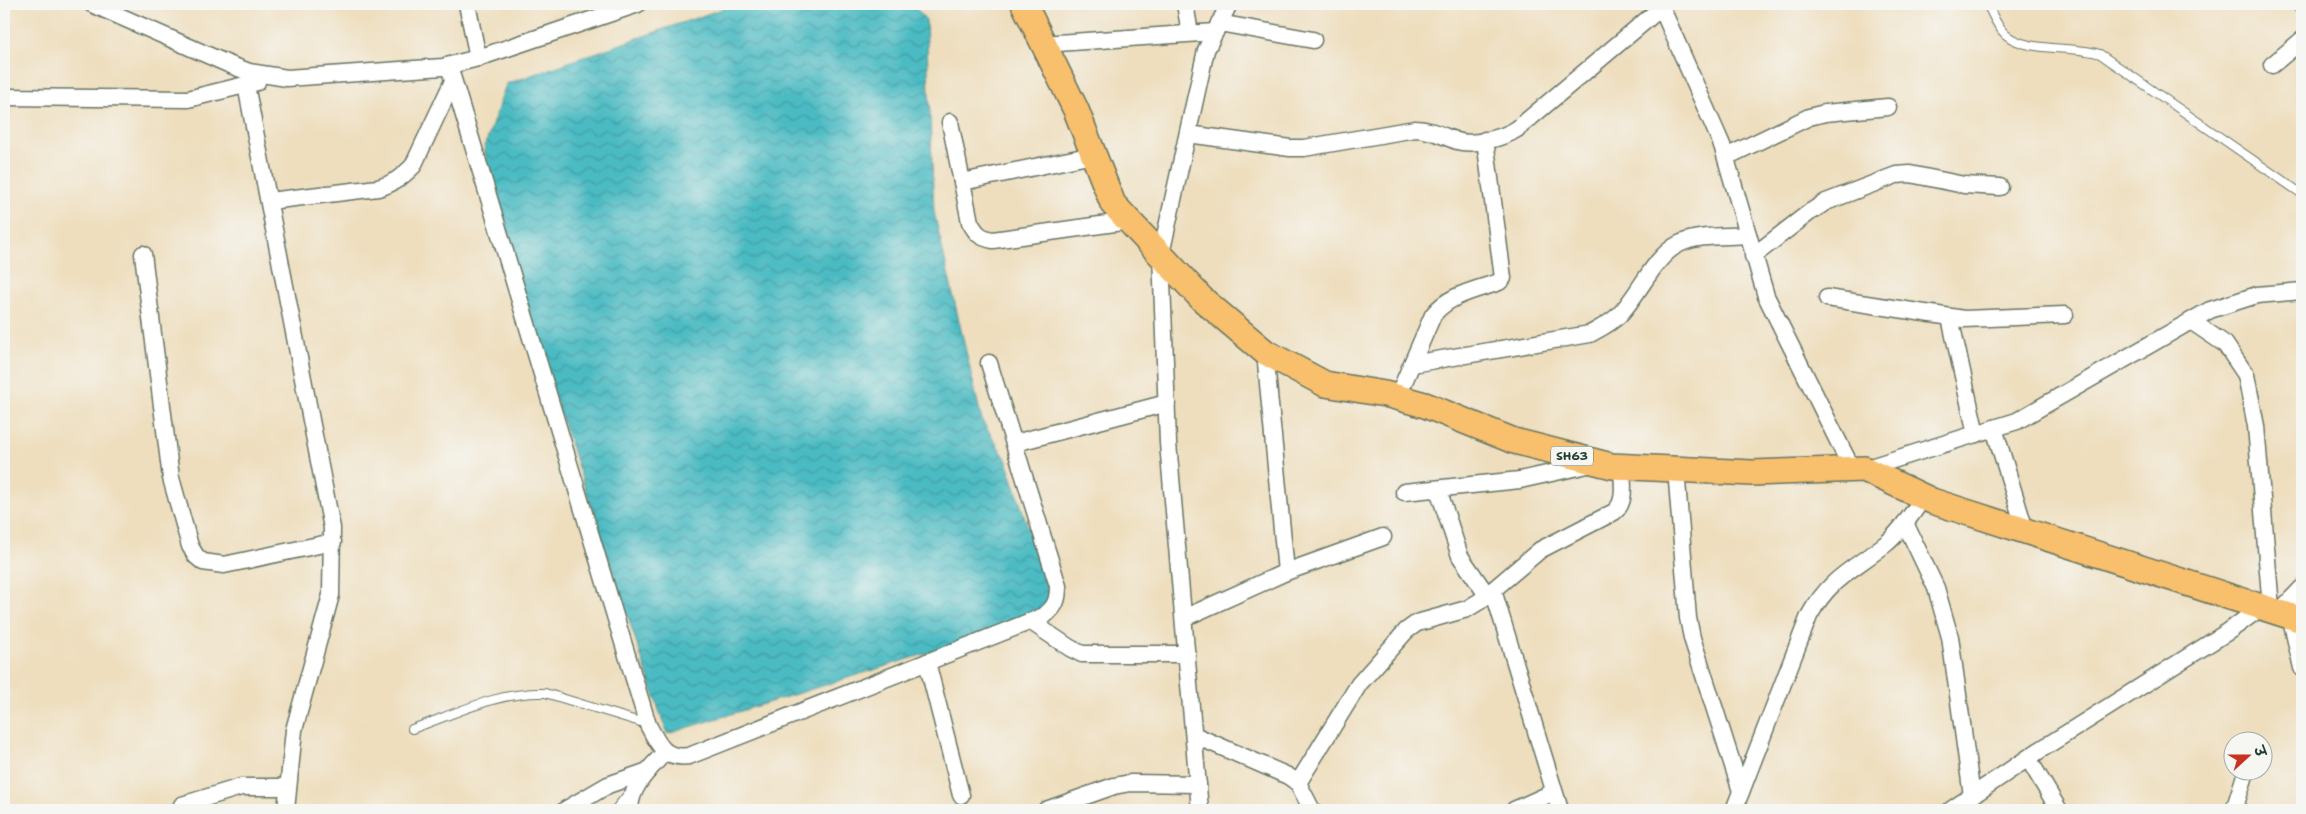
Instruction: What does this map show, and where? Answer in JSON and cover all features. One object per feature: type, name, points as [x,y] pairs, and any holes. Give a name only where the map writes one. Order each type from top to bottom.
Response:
[{"type":"main road","name":"SH63","points":[[1024,4],[1076,110],[1113,204],[1202,299],[1265,352],[1325,384],[1425,405],[1514,442],[1622,467],[1752,473],[1858,469],[1924,497],[2026,533],[2281,612]]},
{"type":"street","points":[[92,4],[249,72],[287,78],[451,74],[478,58],[638,4]]},
{"type":"street","points":[[467,4],[478,58]]},
{"type":"street","points":[[1185,4],[1190,34]]},
{"type":"street","points":[[1200,810],[1168,443],[1160,254],[1206,50],[1229,4]]},
{"type":"street","points":[[1188,134],[1290,148],[1304,148],[1415,129],[1432,131],[1461,142],[1501,138],[1518,129],[1661,5],[1726,157],[1753,256],[1772,311],[1858,469],[1976,434],[2030,414],[2210,310],[2257,295],[2302,291]]},
{"type":"street","points":[[1043,44],[1190,34],[1217,27],[1313,40]]},
{"type":"street","points":[[2272,65],[2302,40]]},
{"type":"street","points":[[269,201],[378,188],[389,185],[403,177],[413,166],[451,74]]},
{"type":"street","points":[[451,74],[648,725],[664,752],[678,757],[689,756],[1044,616],[1053,608],[1058,599],[1058,586],[989,363]]},
{"type":"street","points":[[4,97],[188,99],[273,77]]},
{"type":"street","points":[[246,85],[332,528],[333,542],[331,595],[294,730],[286,810]]},
{"type":"street","points":[[1726,157],[1810,117],[1824,113],[1888,107]]},
{"type":"street","points":[[950,122],[970,222],[975,232],[983,238],[993,240],[1129,221]]},
{"type":"street","points":[[1397,398],[1433,316],[1440,306],[1449,300],[1498,282],[1503,278],[1485,140]]},
{"type":"street","points":[[962,182],[1093,155]]},
{"type":"street","points":[[1753,256],[1826,202],[1896,175],[1910,174],[1964,185],[2000,187]]},
{"type":"street","points":[[1412,364],[1590,334],[1606,326],[1620,314],[1665,254],[1678,245],[1692,239],[1748,236]]},
{"type":"street","points":[[144,254],[171,478],[190,546],[196,556],[203,562],[224,566],[333,542]]},
{"type":"street","points":[[1827,298],[1950,318],[2065,315]]},
{"type":"street","points":[[1950,318],[1976,434]]},
{"type":"street","points":[[2191,321],[2225,344],[2246,375],[2256,426],[2281,612],[2302,668]]},
{"type":"street","points":[[1265,352],[1286,572]]},
{"type":"street","points":[[1015,443],[1167,403]]},
{"type":"street","points":[[1994,428],[2026,533]]},
{"type":"street","points":[[1404,492],[1520,480],[1597,462]]},
{"type":"street","points":[[1298,783],[1359,684],[1406,631],[1427,619],[1467,608],[1490,593],[1540,550],[1621,507],[1623,500],[1622,467]]},
{"type":"street","points":[[1676,469],[1688,618],[1692,638],[1741,791]]},
{"type":"street","points":[[1438,489],[1456,546],[1490,593],[1560,810]]},
{"type":"street","points":[[1734,810],[1809,616],[1832,583],[1887,542],[1905,523],[1924,497]]},
{"type":"street","points":[[1905,523],[1936,588],[1950,637],[1972,796]]},
{"type":"street","points":[[1184,618],[1286,572],[1383,537]]},
{"type":"street","points":[[1951,810],[2028,758],[2229,631],[2281,612],[2302,588]]},
{"type":"street","points":[[1030,621],[1082,654],[1187,654]]},
{"type":"street","points":[[928,662],[961,795]]},
{"type":"street","points":[[1194,735],[1288,776],[1298,783],[1312,810]]},
{"type":"street","points":[[630,810],[632,796],[644,776],[664,752]]},
{"type":"street","points":[[2028,758],[2059,810]]},
{"type":"street","points":[[565,810],[608,785],[644,776]]},
{"type":"street","points":[[2234,810],[2243,782]]},
{"type":"street","points":[[1046,810],[1114,786],[1130,783],[1198,784]]},
{"type":"street","points":[[182,805],[241,786],[288,787]]},
{"type":"street","points":[[1514,810],[1554,792]]},
{"type":"lane","points":[[1987,4],[2004,33],[2016,42],[2085,49],[2100,54],[2302,194]]},
{"type":"lane","points":[[412,729],[510,694],[529,692],[545,693],[648,725]]},
{"type":"lane","points":[[614,810],[644,776]]},
{"type":"water","points":[[736,4],[912,4],[926,20],[934,212],[982,421],[1006,459],[1052,602],[1012,627],[667,734],[521,296],[484,149],[506,84]]}]
